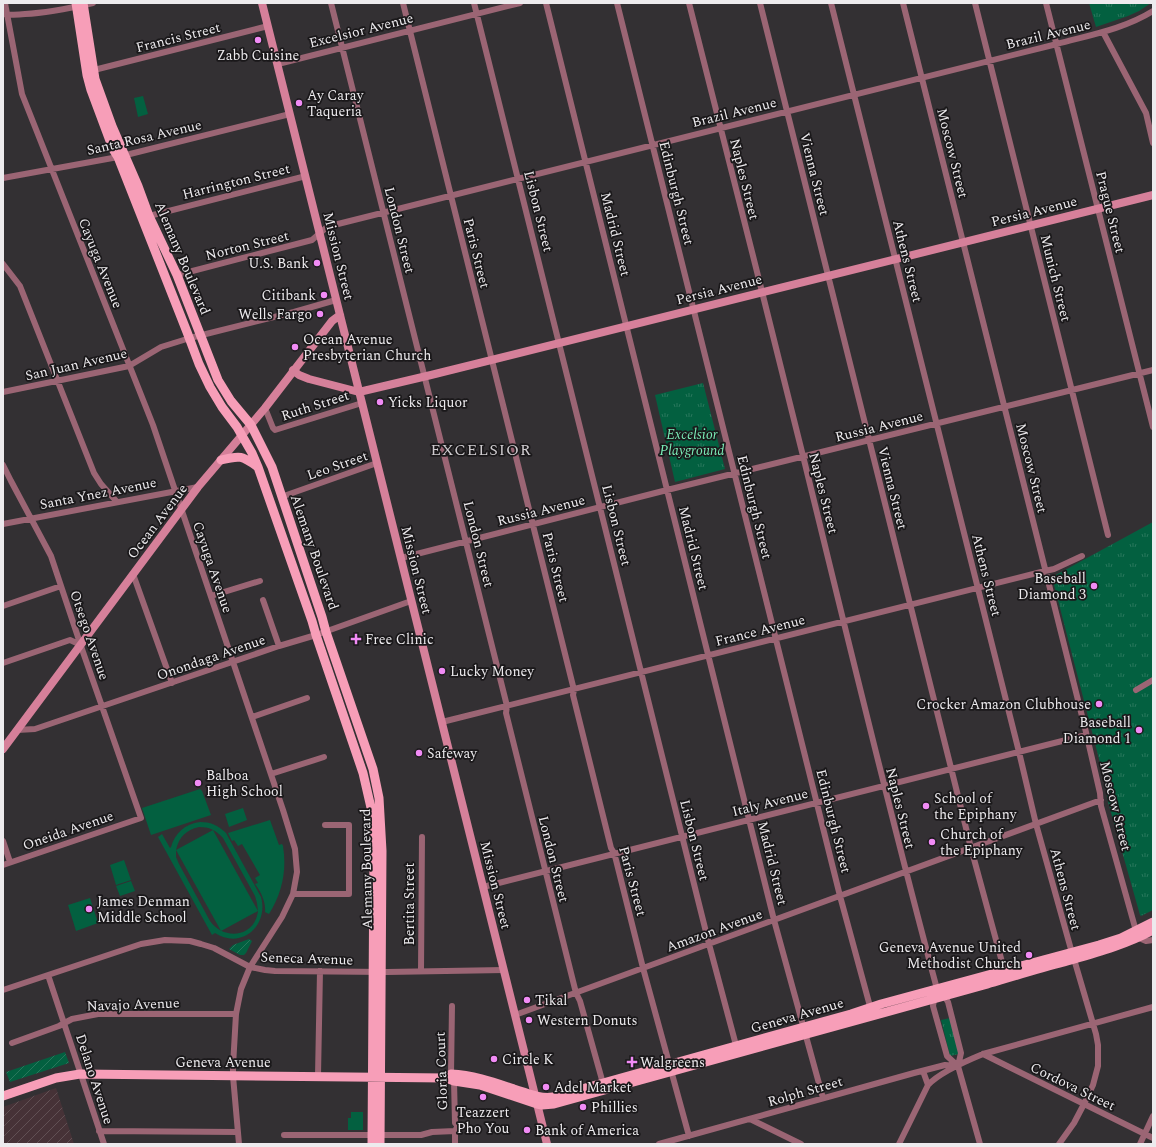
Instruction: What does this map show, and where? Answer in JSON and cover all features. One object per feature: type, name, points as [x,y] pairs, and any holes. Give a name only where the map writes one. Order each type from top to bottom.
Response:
[{"type":"main road","name":"Mission Street","points":[[262,3],[504,970],[546,1144]]},
{"type":"main road","name":"Alemany Boulevard","points":[[82,4],[98,87],[121,156],[199,364],[222,407],[242,435],[258,467],[272,504],[363,773],[372,812],[378,972]]},
{"type":"main road","name":"Alemany Boulevard","points":[[82,4],[87,75],[113,149],[121,156],[138,186],[149,216],[177,275],[218,380],[231,401],[251,425],[272,467],[373,769],[378,798],[382,851],[378,972],[376,1140]]},
{"type":"main road","name":"Persia Avenue","points":[[293,370],[299,375],[309,379],[359,392],[1153,195]]},
{"type":"main road","name":"Ocean Avenue","points":[[3,749],[198,487],[251,425],[332,320],[340,315]]},
{"type":"main road","points":[[221,460],[238,456],[243,457],[258,467]]},
{"type":"main road","name":"Geneva Avenue","points":[[1138,934],[1153,922]]},
{"type":"main road","name":"Geneva Avenue","points":[[871,1012],[945,996],[1006,975],[1073,956],[1110,942],[1153,930]]},
{"type":"main road","name":"Geneva Avenue","points":[[3,1096],[56,1078],[80,1074],[451,1078],[536,1100],[604,1087],[871,1012],[937,989],[1006,975]]},
{"type":"street","name":"Cayuga Avenue","points":[[5,3],[5,14],[22,94],[153,425],[295,849],[297,872],[293,894],[282,917],[250,967],[242,989],[236,1014],[233,1076],[239,1144]]},
{"type":"street","name":"London Street","points":[[331,3],[507,706],[506,713],[545,871],[576,993],[580,1001],[604,1087]]},
{"type":"street","name":"Paris Street","points":[[403,3],[574,690],[573,695],[611,848],[614,853],[643,968],[690,1136]]},
{"type":"street","name":"Lisbon Street","points":[[474,3],[682,837],[737,1050]]},
{"type":"street","name":"Excelsior Avenue","points":[[278,64],[520,3]]},
{"type":"street","name":"Madrid Street","points":[[546,3],[774,920],[823,1098]]},
{"type":"street","name":"Edinburgh Street","points":[[617,3],[840,896],[871,1012]]},
{"type":"street","name":"Naples Street","points":[[689,3],[905,872],[937,989]]},
{"type":"street","name":"Vienna Street","points":[[760,3],[829,275],[951,770],[1006,975]]},
{"type":"street","name":"Athens Street","points":[[831,3],[855,94],[1036,824],[1098,1045],[1098,1066],[1093,1085],[1074,1123],[1059,1144]]},
{"type":"street","name":"Moscow Street","points":[[903,3],[1046,572],[1101,800],[1138,934]]},
{"type":"street","name":"Munich Street","points":[[975,3],[1108,535]]},
{"type":"street","name":"Prague Street","points":[[1046,3],[1153,427]]},
{"type":"street","points":[[5,14],[40,13],[82,4]]},
{"type":"street","name":"Brazil Avenue","points":[[320,233],[327,227],[384,212],[1103,32],[1133,22],[1153,10]]},
{"type":"street","name":"Francis Street","points":[[94,70],[268,26]]},
{"type":"street","points":[[1103,32],[1146,113],[1153,143]]},
{"type":"street","name":"Santa Rosa Avenue","points":[[3,178],[121,156],[290,114]]},
{"type":"street","name":"Harrington Street","points":[[149,216],[306,176]]},
{"type":"street","name":"Norton Street","points":[[177,275],[312,240],[320,233]]},
{"type":"street","points":[[3,264],[20,286],[94,473],[101,484],[117,502]]},
{"type":"street","name":"San Juan Avenue","points":[[3,392],[129,366],[161,347],[200,335],[336,300]]},
{"type":"street","name":"Russia Avenue","points":[[401,558],[667,490],[1153,370]]},
{"type":"street","name":"Ruth Street","points":[[264,408],[275,430],[362,402]]},
{"type":"street","name":"Leo Street","points":[[281,497],[377,463]]},
{"type":"street","name":"Otsego Avenue","points":[[3,465],[10,481],[52,556],[141,818]]},
{"type":"street","name":"Santa Ynez Avenue","points":[[3,524],[175,490],[198,487]]},
{"type":"street","name":"France Avenue","points":[[442,722],[1046,572],[1082,556]]},
{"type":"street","points":[[133,574],[172,683]]},
{"type":"street","points":[[211,596],[260,581]]},
{"type":"street","points":[[3,606],[61,586]]},
{"type":"street","points":[[263,600],[279,646]]},
{"type":"street","name":"Onondaga Avenue","points":[[17,730],[36,729],[279,646],[326,632],[411,601]]},
{"type":"street","points":[[3,663],[70,640],[81,645]]},
{"type":"street","points":[[1136,690],[1153,680]]},
{"type":"street","points":[[252,717],[307,698]]},
{"type":"street","name":"Italy Avenue","points":[[483,887],[1086,735]]},
{"type":"street","points":[[271,774],[324,757]]},
{"type":"street","name":"Amazon Avenue","points":[[515,1015],[1101,800]]},
{"type":"street","name":"Oneida Avenue","points":[[3,865],[141,818]]},
{"type":"street","points":[[293,894],[349,894],[349,825],[325,826]]},
{"type":"street","name":"Bertita Street","points":[[421,971],[422,836]]},
{"type":"street","points":[[3,841],[10,862]]},
{"type":"street","points":[[1138,934],[1146,941],[1153,940]]},
{"type":"street","name":"Seneca Avenue","points":[[3,990],[141,944],[165,940],[190,941],[214,948],[250,967],[275,971],[378,972],[504,970]]},
{"type":"street","points":[[318,1076],[320,971]]},
{"type":"street","name":"Delano Avenue","points":[[48,975],[104,1144]]},
{"type":"street","points":[[958,1066],[947,1056],[934,1006],[934,999],[937,989],[945,996],[948,1002],[961,1053],[958,1066],[980,1144]]},
{"type":"street","name":"Gloria Court","points":[[452,1006],[451,1078],[455,1123],[459,1126],[455,1131]]},
{"type":"street","name":"Rolph Street","points":[[928,1085],[940,1074],[983,1054],[1153,1007]]},
{"type":"street","name":"Navajo Avenue","points":[[12,1042],[57,1027],[72,1019],[98,1014],[236,1014]]},
{"type":"street","name":"Cordova Street","points":[[983,1054],[1153,1138]]},
{"type":"street","name":"Rolph Street","points":[[659,1144],[945,1065],[958,1066]]},
{"type":"street","points":[[899,1144],[928,1085],[923,1071]]},
{"type":"street","points":[[1140,1144],[1153,1116]]},
{"type":"street","points":[[750,1119],[801,1144]]},
{"type":"street","points":[[99,1131],[238,1132]]},
{"type":"street","points":[[284,1135],[376,1140],[420,1135],[432,1132],[455,1131],[455,1144]]},
{"type":"shaded area","points":[[56,1088],[74,1144],[3,1144],[3,1107]]},
{"type":"green space","points":[[1089,3],[1151,3],[1128,16],[1096,27]]},
{"type":"green space","points":[[143,96],[148,114],[138,117],[134,98]]},
{"type":"green space","name":"Excelsior Playground","points":[[703,383],[725,469],[675,482],[655,395]]},
{"type":"green space","points":[[1153,522],[1153,910],[1141,916],[1108,802],[1106,786],[1052,577]]},
{"type":"green space","points":[[200,789],[211,815],[151,835],[142,808]]},
{"type":"green space","points":[[243,808],[247,820],[229,827],[225,814]]},
{"type":"green space","points":[[270,820],[279,845],[282,844],[283,846],[284,873],[280,890],[269,914],[265,912],[263,897],[255,884],[258,883],[255,878],[260,875],[242,844],[238,846],[234,840],[232,841],[228,833]]},
{"type":"green space","points":[[195,823],[211,823],[226,833],[261,897],[261,917],[257,926],[243,937],[234,939],[225,938],[215,933],[212,935],[158,837],[162,834],[170,848],[175,837],[181,830]],"holes":[[[199,827],[212,830],[223,838],[255,896],[258,911],[256,920],[251,926],[245,931],[231,933],[221,931],[210,921],[179,864],[176,857],[176,850],[181,838],[190,830]]]},
{"type":"green space","points":[[213,830],[258,911],[222,931],[220,930],[176,850]]},
{"type":"green space","points":[[124,860],[131,880],[116,885],[110,865]]},
{"type":"green space","points":[[131,881],[135,891],[120,896],[116,886]]},
{"type":"green space","points":[[90,898],[98,923],[76,931],[68,905]]},
{"type":"green space","points":[[249,939],[252,941],[244,955],[240,955],[229,949],[233,945]]},
{"type":"green space","points":[[950,1018],[959,1054],[950,1056],[941,1020]]},
{"type":"green space","points":[[65,1052],[69,1063],[10,1082],[6,1072]]},
{"type":"green space","points":[[351,1112],[363,1112],[363,1130],[348,1130],[348,1118],[351,1118]]},
{"type":"place","name":"Zabb Cuisine","points":[[258,40]]},
{"type":"place","name":"Ay Caray Taqueria","points":[[299,103]]},
{"type":"place","name":"U.S. Bank","points":[[317,263]]},
{"type":"place","name":"Citibank","points":[[324,295]]},
{"type":"place","name":"Wells Fargo","points":[[320,314]]},
{"type":"place","name":"Ocean Avenue Presbyterian Church","points":[[295,347]]},
{"type":"place","name":"Yicks Liquor","points":[[380,402]]},
{"type":"place","name":"Baseball Diamond 3","points":[[1094,586]]},
{"type":"place","name":"Free Clinic","points":[[356,639]]},
{"type":"place","name":"Lucky Money","points":[[442,671]]},
{"type":"place","name":"Crocker Amazon Clubhouse","points":[[1099,704]]},
{"type":"place","name":"Baseball Diamond 1","points":[[1139,730]]},
{"type":"place","name":"Safeway","points":[[419,753]]},
{"type":"place","name":"Balboa High School","points":[[198,783]]},
{"type":"place","name":"School of the Epiphany","points":[[926,806]]},
{"type":"place","name":"Church of the Epiphany","points":[[932,842]]},
{"type":"place","name":"James Denman Middle School","points":[[89,909]]},
{"type":"place","name":"Geneva Avenue United Methodist Church","points":[[1029,955]]},
{"type":"place","name":"Tikal","points":[[527,1000]]},
{"type":"place","name":"Western Donuts","points":[[529,1020]]},
{"type":"place","name":"Circle K","points":[[494,1059]]},
{"type":"place","name":"Walgreens","points":[[632,1062]]},
{"type":"place","name":"Adel Market","points":[[546,1087]]},
{"type":"place","name":"Teazzert Pho You","points":[[483,1097]]},
{"type":"place","name":"Phillies","points":[[583,1107]]},
{"type":"place","name":"Bank of America","points":[[527,1130]]},
{"type":"district","name":"EXCELSIOR","points":[[481,449]]}]
